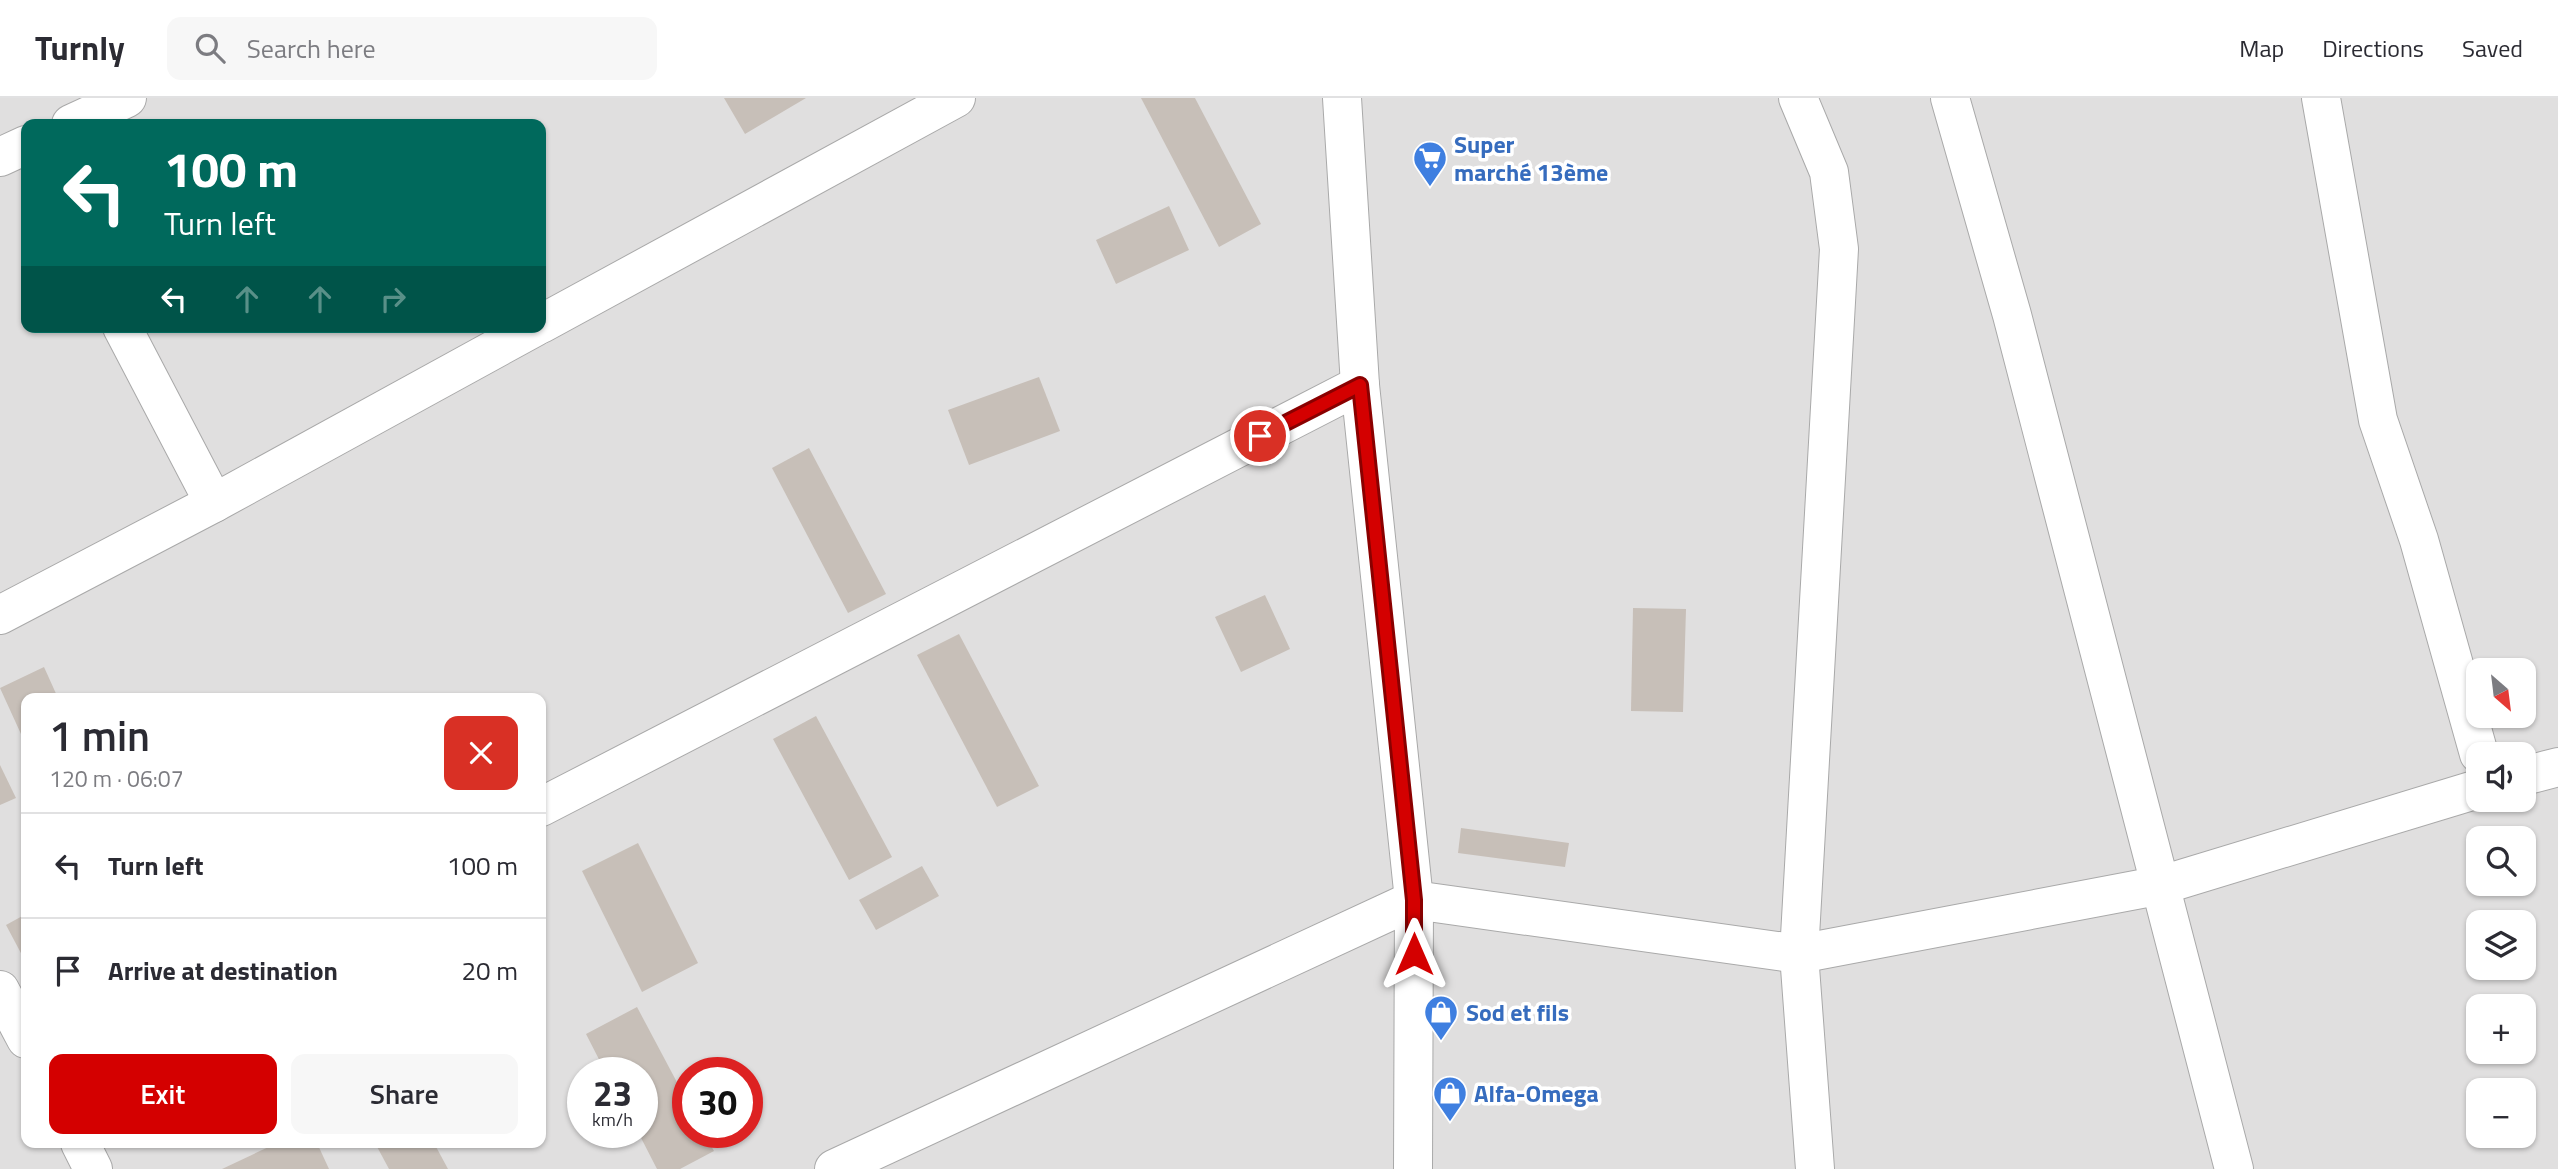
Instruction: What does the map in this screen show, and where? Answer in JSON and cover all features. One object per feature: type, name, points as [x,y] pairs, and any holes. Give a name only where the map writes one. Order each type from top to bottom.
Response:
[{"type":"street","points":[[82,119],[127,98]]},
{"type":"street","points":[[546,321],[956,98]]},
{"type":"street","points":[[1342,98],[1360,385],[1414,900],[1413,1169]]},
{"type":"street","points":[[1798,98],[1829,172],[1839,249],[1798,954],[1815,1169]]},
{"type":"street","points":[[1950,98],[2012,315],[2234,1169]]},
{"type":"street","points":[[2321,98],[2378,420],[2419,540],[2476,742]]},
{"type":"street","points":[[0,157],[21,147]]},
{"type":"street","points":[[125,333],[214,503]]},
{"type":"street","points":[[0,615],[214,503],[525,333]]},
{"type":"street","points":[[546,804],[1360,385]]},
{"type":"street","points":[[2536,773],[2558,767]]},
{"type":"street","points":[[834,1169],[1414,900],[1798,954],[2162,885],[2466,793]]},
{"type":"street","points":[[0,990],[21,1030]]},
{"type":"street","points":[[82,1148],[93,1169]]},
{"type":"shaded area","points":[[0,98],[2558,98],[2558,1169],[0,1169]]},
{"type":"building","points":[[724,98],[806,98],[745,134]]},
{"type":"building","points":[[1141,98],[1195,98],[1261,224],[1219,247]]},
{"type":"building","points":[[1169,206],[1189,250],[1116,284],[1096,240]]},
{"type":"building","points":[[1039,377],[1060,431],[969,465],[948,410]]},
{"type":"building","points":[[809,448],[886,594],[848,613],[772,468]]},
{"type":"building","points":[[1265,595],[1290,649],[1241,672],[1215,617]]},
{"type":"building","points":[[1633,608],[1686,609],[1683,712],[1631,711]]},
{"type":"building","points":[[959,634],[1039,786],[997,807],[917,655]]},
{"type":"building","points":[[44,667],[56,693],[21,693],[21,734],[0,688]]},
{"type":"building","points":[[816,716],[892,857],[849,880],[773,739]]},
{"type":"building","points":[[0,765],[16,798],[0,805]]},
{"type":"building","points":[[1461,828],[1569,843],[1565,867],[1458,853]]},
{"type":"building","points":[[638,843],[698,963],[642,992],[582,871]]},
{"type":"building","points":[[922,866],[939,896],[876,930],[859,900]]},
{"type":"building","points":[[21,917],[21,953],[6,925]]},
{"type":"building","points":[[637,1007],[672,1073],[672,1148],[712,1148],[714,1151],[680,1169],[657,1169],[646,1148],[658,1148],[658,1057],[598,1057],[586,1034]]},
{"type":"building","points":[[266,1148],[319,1148],[329,1169],[222,1169]]},
{"type":"building","points":[[378,1148],[437,1148],[448,1169],[389,1169]]},
{"type":"place","name":"Super marché 13ème","points":[[1430,188]]},
{"type":"place","name":"Sod et fils","points":[[1441,1042]]},
{"type":"place","name":"Alfa-Omega","points":[[1450,1123]]},
{"type":"route","points":[[1260,436],[1360,385],[1414,900],[1414,954]]}]
